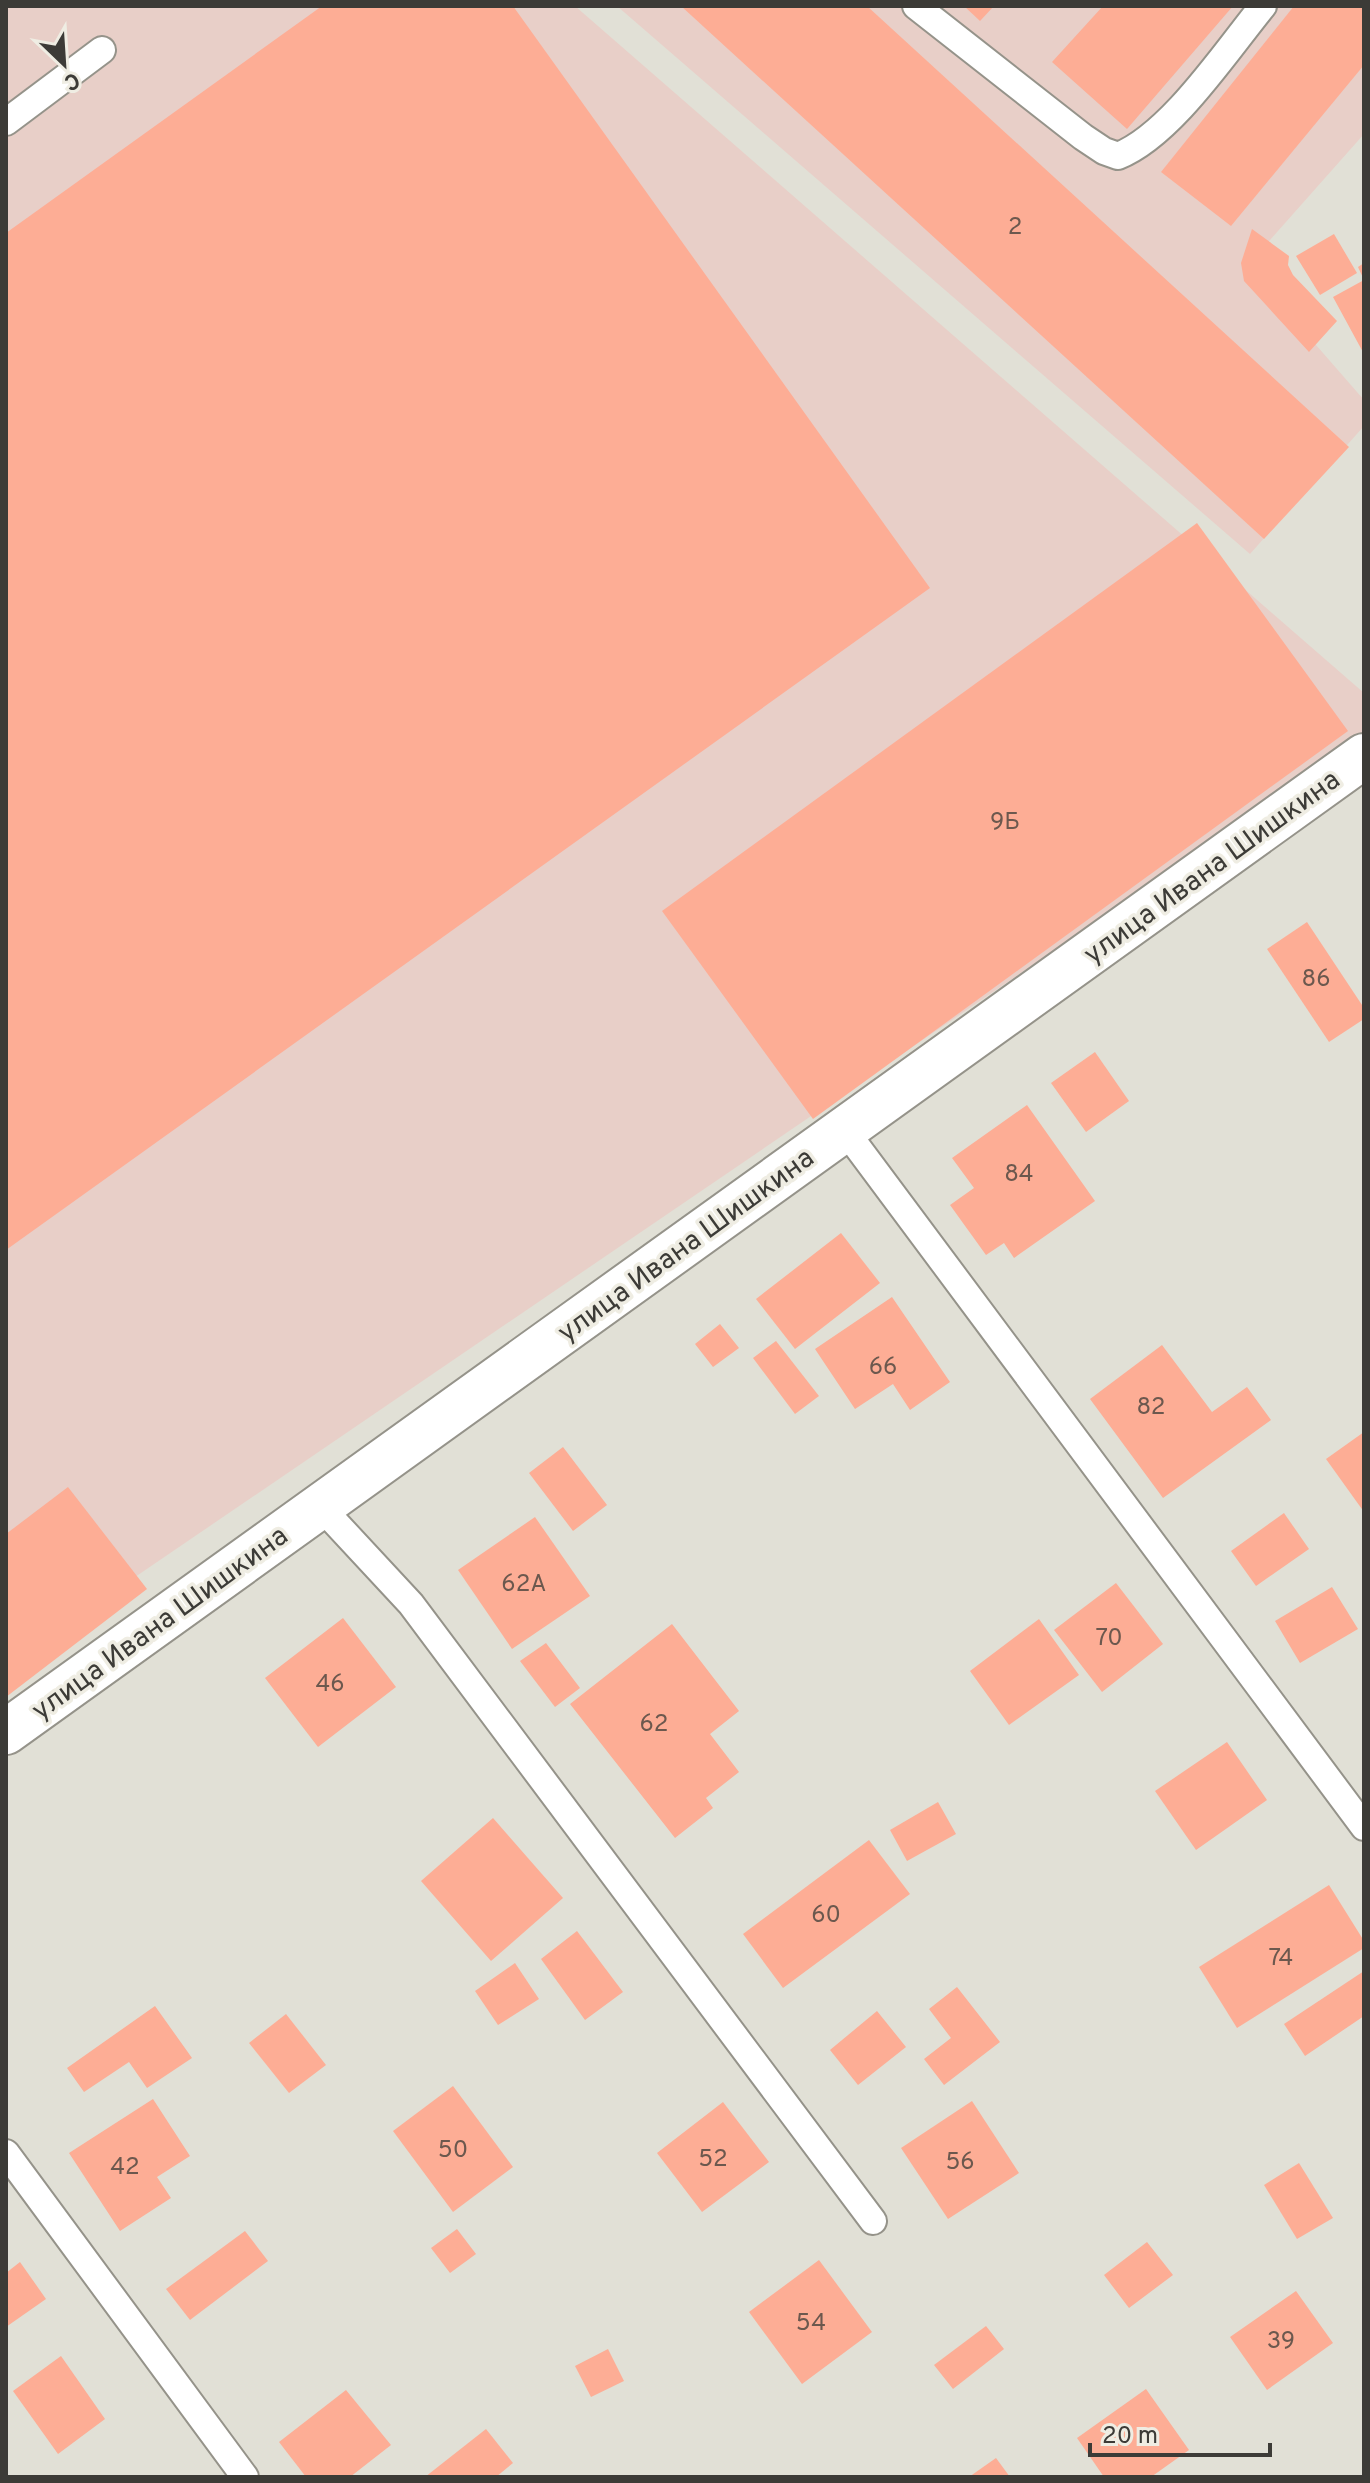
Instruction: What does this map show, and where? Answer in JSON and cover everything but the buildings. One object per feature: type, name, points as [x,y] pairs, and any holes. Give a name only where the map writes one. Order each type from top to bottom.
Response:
[{"type":"street","name":"улица Ивана Шишкина","points":[[6,1732],[1364,756]]},
{"type":"lane","points":[[916,6],[1083,137],[1118,156],[1148,139],[1168,120],[1263,6]]},
{"type":"lane","points":[[6,122],[102,50]]},
{"type":"lane","points":[[844,1129],[1364,1827]]},
{"type":"lane","points":[[320,1506],[421,1616],[873,2221]]},
{"type":"lane","points":[[6,2153],[245,2477]]},
{"type":"shaded area","points":[[6,6],[575,6],[1364,693],[1364,739],[6,1665]]},
{"type":"shaded area","points":[[617,6],[1364,6],[1364,134],[1247,266],[1364,400],[1364,426],[1250,554]]}]
